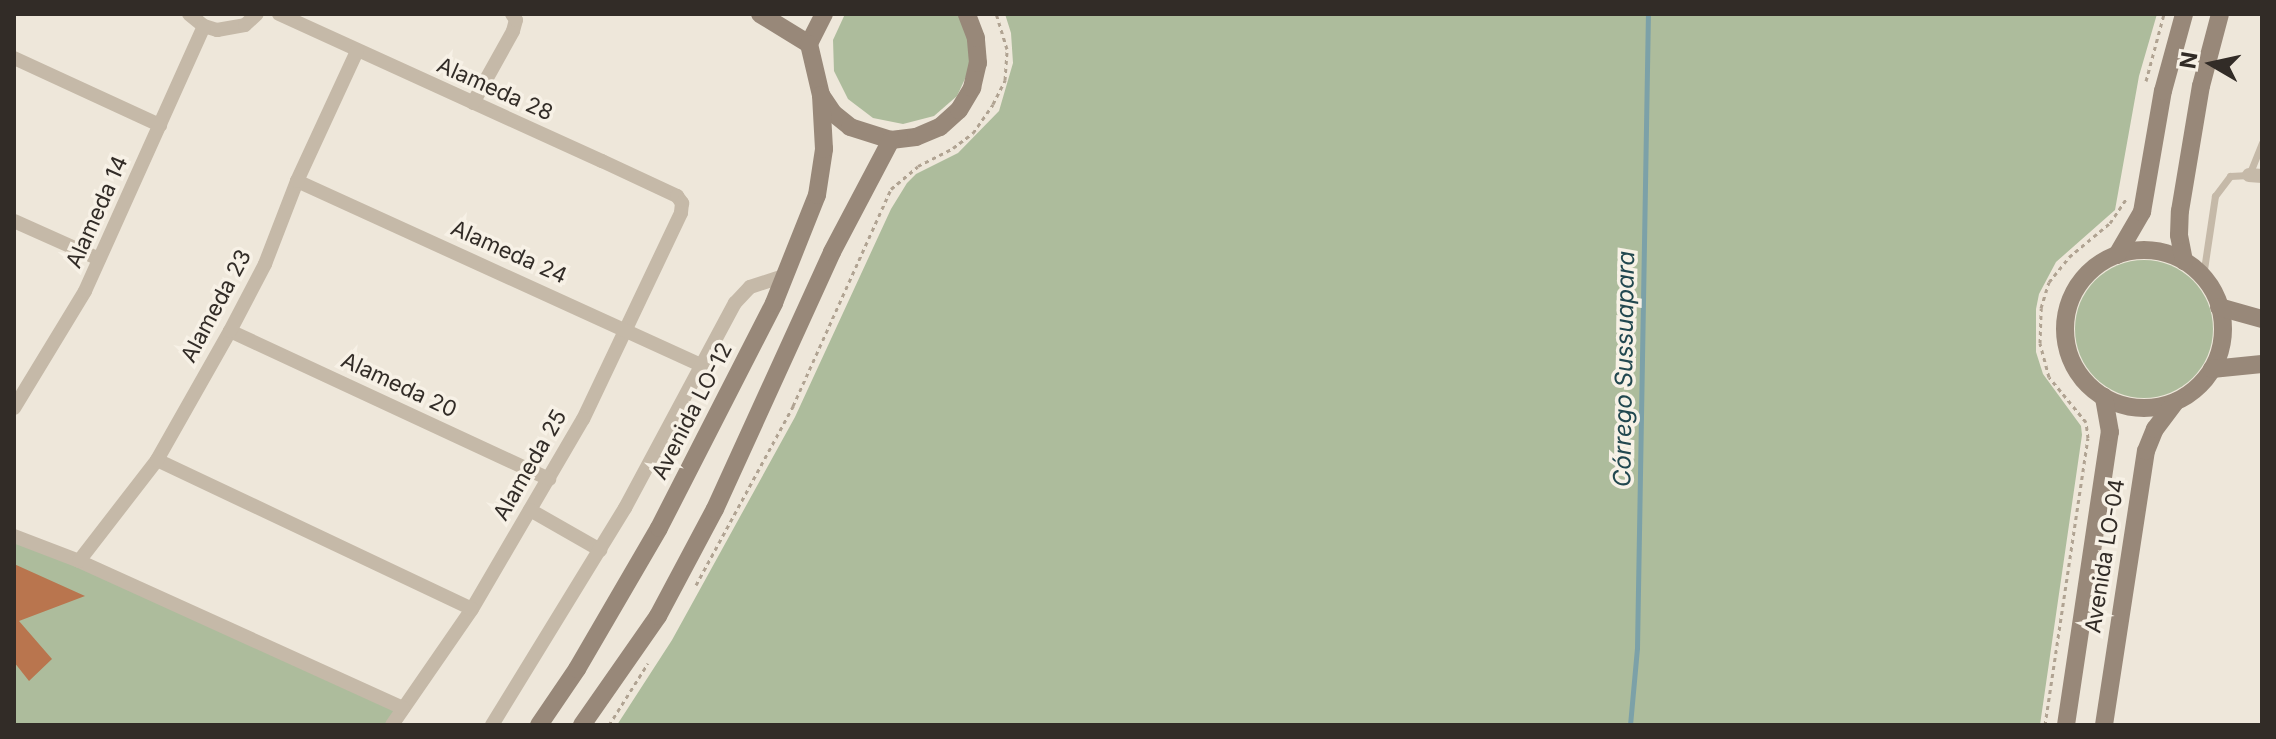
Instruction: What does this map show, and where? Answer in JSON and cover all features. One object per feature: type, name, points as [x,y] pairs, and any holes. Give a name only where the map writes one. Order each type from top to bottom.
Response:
[{"type":"street","points":[[189,14],[204,26],[231,30],[257,14]]},
{"type":"street","name":"Alameda 28","points":[[279,14],[677,196],[682,203],[681,213]]},
{"type":"street","points":[[473,103],[513,31],[516,20],[512,14]]},
{"type":"street","points":[[760,14],[809,44],[824,14]]},
{"type":"street","points":[[821,95],[833,113],[850,127],[891,140],[916,137],[940,127],[959,110],[972,88],[977,50],[967,14]]},
{"type":"street","points":[[2117,255],[2142,212],[2163,91],[2184,14]]},
{"type":"street","points":[[2184,261],[2179,235],[2180,211],[2201,86],[2220,14]]},
{"type":"street","name":"Alameda 14","points":[[14,408],[20,386],[85,291],[204,26]]},
{"type":"street","name":"Avenida LO-12","points":[[539,725],[577,669],[659,528],[786,275],[817,195],[824,149],[821,95],[809,44]]},
{"type":"street","name":"Alameda 23","points":[[79,561],[157,460],[230,331],[265,264],[297,181],[357,51]]},
{"type":"street","points":[[14,58],[160,125]]},
{"type":"street","points":[[582,725],[658,616],[715,509],[832,252],[891,140]]},
{"type":"street","name":"Alameda 24","points":[[297,181],[626,328],[701,365]]},
{"type":"street","name":"Alameda 25","points":[[392,725],[472,609],[583,419],[681,213]]},
{"type":"street","points":[[14,221],[99,259]]},
{"type":"street","points":[[2151,251],[2184,261],[2203,276],[2219,307],[2222,341],[2212,369],[2196,388],[2175,402],[2138,408],[2104,397],[2082,378],[2072,361],[2066,320],[2071,300],[2095,267],[2117,255],[2151,251]]},
{"type":"street","points":[[492,725],[600,550],[735,303],[750,287],[786,275]]},
{"type":"street","points":[[2219,307],[2262,319]]},
{"type":"street","name":"Alameda 20","points":[[230,331],[549,479]]},
{"type":"street","points":[[2212,369],[2262,364]]},
{"type":"street","name":"Avenida LO-04","points":[[2066,725],[2110,432],[2104,397]]},
{"type":"street","name":"Avenida LO-04","points":[[2104,725],[2146,451],[2153,432],[2175,402]]},
{"type":"street","points":[[157,460],[472,609]]},
{"type":"street","points":[[530,510],[600,550]]},
{"type":"street","points":[[14,536],[79,561],[403,708]]},
{"type":"lane","points":[[2203,276],[2215,196],[2230,176],[2256,175],[2262,142]]},
{"type":"path","points":[[695,587],[793,406],[891,189],[918,166],[953,148],[973,133],[993,104],[1005,80],[1007,49],[996,14]]},
{"type":"path","points":[[2145,88],[2164,14]]},
{"type":"path","points":[[2045,725],[2088,438],[2086,422],[2049,377],[2040,343],[2041,308],[2049,282],[2069,257],[2110,223],[2126,201],[2128,187]]},
{"type":"path","points":[[609,725],[656,651]]},
{"type":"green space","points":[[845,14],[958,14],[969,36],[970,68],[957,96],[934,116],[903,124],[873,118],[848,99],[834,71],[833,40]]},
{"type":"green space","points":[[1005,14],[2157,14],[2139,76],[2115,210],[2056,262],[2039,294],[2036,309],[2036,352],[2043,374],[2081,426],[2082,435],[2040,725],[617,725],[672,640],[795,417],[891,209],[907,183],[916,174],[958,153],[999,111],[1013,63],[1011,33]]},
{"type":"green space","points":[[2144,260],[2170,266],[2192,281],[2207,303],[2213,329],[2207,355],[2192,377],[2170,392],[2144,398],[2118,392],[2096,377],[2081,355],[2075,329],[2081,303],[2096,281],[2118,266]]},
{"type":"green space","points":[[14,536],[403,708],[390,725],[14,725]]},
{"type":"building","points":[[14,564],[85,596],[19,621],[52,659],[29,681],[14,662]]},
{"type":"waterway","name":"Córrego Sussuapara","points":[[1630,725],[1637,648],[1648,14]]}]
